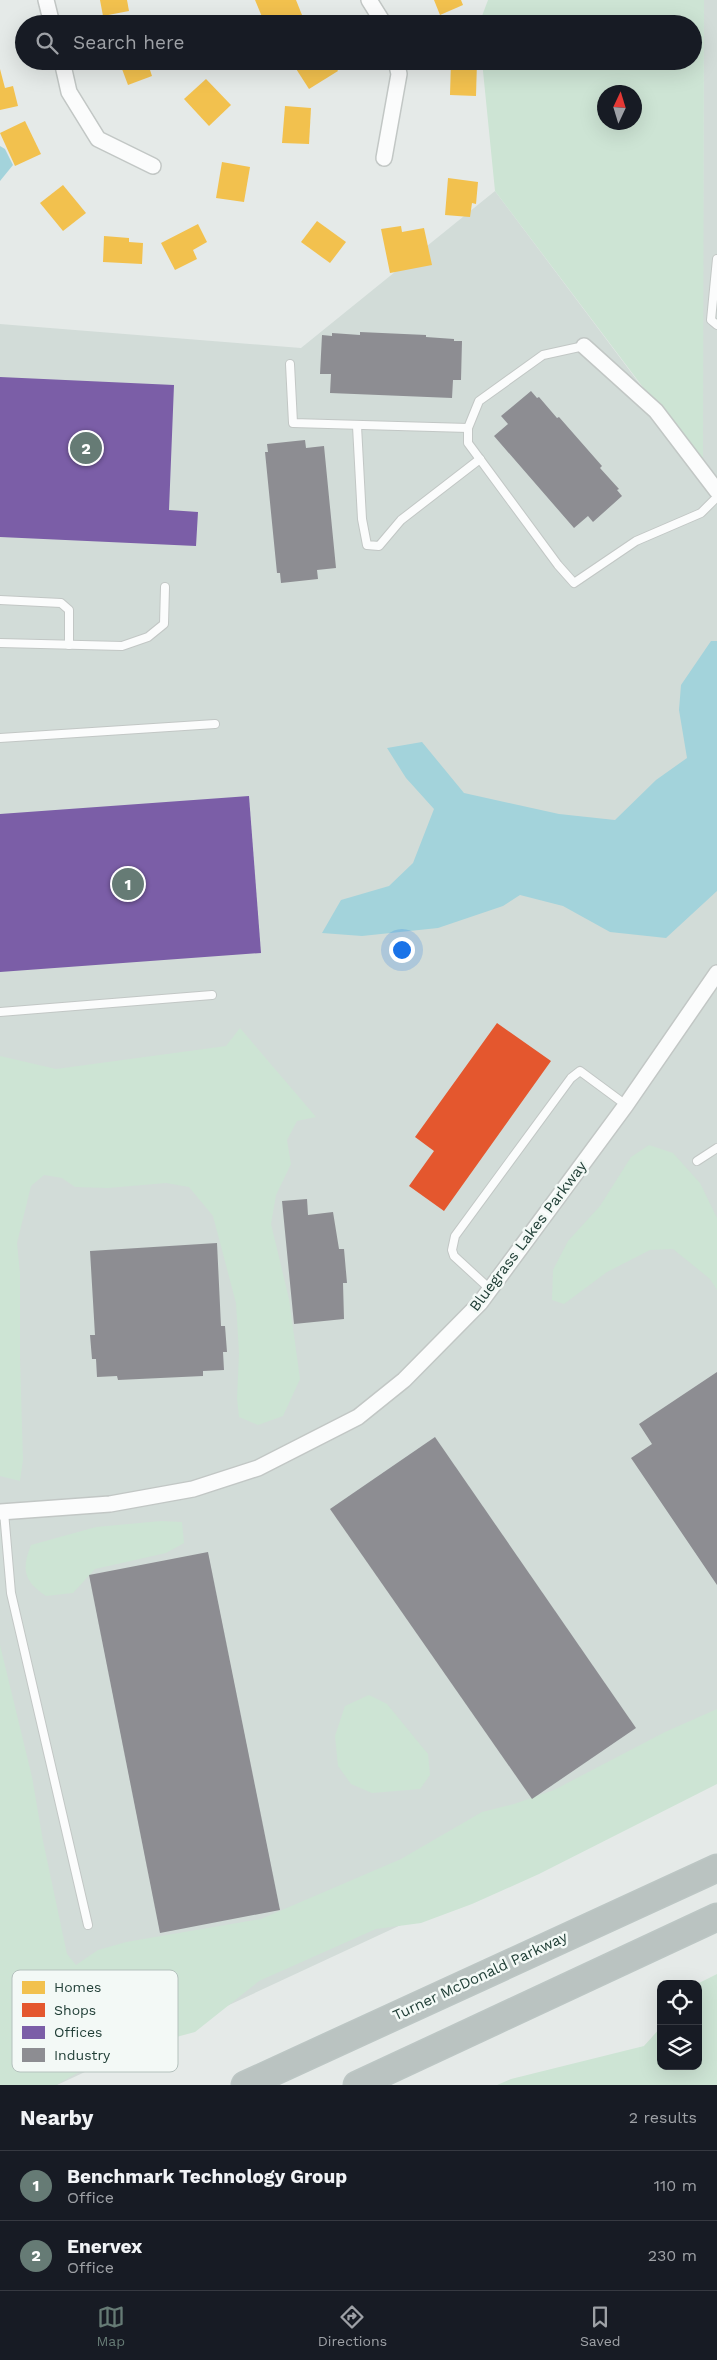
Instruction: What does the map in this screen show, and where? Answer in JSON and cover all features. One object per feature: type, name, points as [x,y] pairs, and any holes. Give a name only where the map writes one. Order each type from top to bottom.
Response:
[{"type":"highway","name":"Turner McDonald Parkway","points":[[245,2085],[717,1868]]},
{"type":"highway","points":[[357,2085],[717,1917]]},
{"type":"street","points":[[46,0],[50,15]]},
{"type":"street","points":[[368,0],[378,15]]},
{"type":"street","points":[[64,70],[70,92],[98,139],[152,166]]},
{"type":"street","points":[[384,158],[399,74],[398,70]]},
{"type":"street","points":[[584,346],[656,411],[717,491]]},
{"type":"street","name":"Bluegrass Lakes Parkway","points":[[2,1512],[58,1510],[161,1497],[193,1489],[258,1468],[358,1417],[404,1380],[491,1290],[626,1105],[717,973]]},
{"type":"lane","points":[[717,259],[712,320],[717,325]]},
{"type":"lane","points":[[584,346],[543,355],[480,401],[468,428],[468,443],[558,565],[574,583],[636,541],[701,513],[717,497]]},
{"type":"lane","points":[[290,364],[293,423],[468,428]]},
{"type":"lane","points":[[357,426],[362,519],[366,545],[379,546],[401,520],[480,459]]},
{"type":"lane","points":[[0,643],[122,646],[148,637],[164,624],[165,587]]},
{"type":"lane","points":[[0,600],[61,602],[69,610],[68,645]]},
{"type":"lane","points":[[0,738],[215,724]]},
{"type":"lane","points":[[0,1012],[212,995]]},
{"type":"lane","points":[[491,1290],[459,1262],[452,1250],[455,1236],[472,1212],[571,1078],[580,1071],[626,1105]]},
{"type":"lane","points":[[697,1161],[717,1148]]},
{"type":"lane","points":[[2,1512],[11,1593],[88,1925]]},
{"type":"shaded area","points":[[704,0],[717,0],[717,1778],[178,2029],[178,1970],[12,1970],[12,2072],[85,2072],[57,2085],[0,2085],[0,324],[301,348],[495,191],[702,467]]},
{"type":"green space","points":[[488,0],[704,0],[703,467],[495,191],[483,70],[702,70],[702,15],[482,15]]},
{"type":"green space","points":[[240,1028],[316,1117],[297,1121],[287,1140],[291,1164],[276,1195],[271,1224],[289,1299],[300,1379],[283,1416],[258,1425],[239,1417],[237,1399],[239,1353],[236,1303],[213,1216],[189,1187],[166,1183],[108,1188],[75,1187],[62,1178],[44,1175],[31,1186],[17,1243],[20,1274],[23,1460],[20,1481],[0,1476],[0,1056],[56,1069],[226,1046]]},
{"type":"green space","points":[[649,1145],[673,1153],[700,1183],[717,1218],[717,1290],[710,1279],[673,1249],[650,1250],[607,1272],[564,1304],[552,1300],[553,1270],[568,1241],[600,1206],[631,1157]]},
{"type":"green space","points":[[161,1521],[182,1522],[184,1543],[166,1553],[95,1569],[73,1593],[46,1596],[29,1580],[26,1561],[31,1545],[96,1527]]},
{"type":"green space","points":[[0,1645],[32,1777],[43,1841],[67,1954],[76,1965],[98,1950],[126,1942],[261,1919],[401,1859],[482,1812],[514,1804],[554,1790],[665,1732],[717,1709],[717,1784],[539,1874],[472,1904],[421,1923],[376,1929],[259,1981],[195,2032],[178,2037],[178,1970],[12,1970],[12,2072],[79,2072],[56,2085],[0,2085]]},
{"type":"green space","points":[[369,1695],[387,1704],[428,1754],[430,1775],[420,1789],[372,1793],[351,1784],[338,1766],[335,1736],[345,1706]]},
{"type":"green space","points":[[717,1974],[717,2085],[497,2085],[511,2079],[644,2046],[657,2031],[657,2070],[702,2070],[702,1982]]},
{"type":"water","points":[[0,146],[5,149],[13,165],[0,181]]},
{"type":"water","points":[[711,641],[717,641],[717,891],[666,938],[610,932],[563,906],[520,895],[503,906],[438,928],[362,936],[322,933],[341,900],[389,886],[413,863],[434,809],[406,778],[387,748],[422,742],[464,793],[559,814],[615,820],[656,780],[687,758],[679,710],[681,685]]},
{"type":"building: Homes","points":[[100,0],[127,0],[129,11],[103,15]]},
{"type":"building: Homes","points":[[255,0],[296,0],[302,15],[261,15]]},
{"type":"building: Homes","points":[[434,0],[461,0],[463,5],[440,15]]},
{"type":"building: Homes","points":[[0,69],[5,88],[13,86],[18,106],[0,110]]},
{"type":"building: Homes","points":[[122,70],[150,70],[152,76],[128,85]]},
{"type":"building: Homes","points":[[297,70],[337,70],[338,71],[309,89]]},
{"type":"building: Homes","points":[[451,70],[477,70],[476,96],[450,95]]},
{"type":"building: Homes","points":[[206,79],[231,105],[209,126],[184,99]]},
{"type":"building: Homes","points":[[285,106],[311,108],[309,144],[282,143]]},
{"type":"building: Homes","points":[[25,121],[41,154],[15,166],[0,133]]},
{"type":"building: Homes","points":[[222,162],[250,167],[244,202],[216,198]]},
{"type":"building: Homes","points":[[448,178],[478,182],[476,204],[472,203],[470,217],[445,215]]},
{"type":"building: Homes","points":[[63,185],[86,213],[63,231],[40,203]]},
{"type":"building: Homes","points":[[317,221],[346,242],[330,263],[301,242]]},
{"type":"building: Homes","points":[[198,224],[207,242],[193,250],[197,259],[175,270],[161,243]]},
{"type":"building: Homes","points":[[401,226],[402,232],[424,228],[432,265],[390,273],[381,229]]},
{"type":"building: Homes","points":[[104,236],[129,238],[129,242],[143,243],[142,264],[103,262]]},
{"type":"building: Shops","points":[[497,1023],[551,1061],[444,1211],[409,1186],[434,1151],[415,1137]]},
{"type":"building: Offices","points":[[0,377],[174,385],[169,510],[198,512],[196,546],[0,537]]},
{"type":"building: Offices","points":[[249,796],[261,953],[0,972],[0,814]]},
{"type":"building: Industry","points":[[360,332],[426,335],[426,337],[462,341],[461,380],[453,380],[452,398],[330,393],[331,374],[320,374],[322,335],[332,336],[332,333],[360,335]]},
{"type":"building: Industry","points":[[531,391],[537,398],[539,397],[557,418],[559,417],[602,466],[600,468],[619,489],[617,490],[622,496],[593,522],[588,516],[574,528],[494,436],[508,424],[501,416]]},
{"type":"building: Industry","points":[[305,440],[306,448],[324,446],[336,568],[317,570],[318,579],[281,583],[280,573],[277,573],[265,452],[268,452],[267,444]]},
{"type":"building: Industry","points":[[307,1199],[308,1215],[333,1212],[339,1249],[344,1249],[347,1283],[343,1283],[344,1319],[294,1324],[282,1201]]},
{"type":"building: Industry","points":[[217,1243],[221,1326],[225,1326],[227,1352],[223,1352],[224,1370],[203,1371],[203,1376],[118,1380],[117,1376],[97,1377],[96,1359],[92,1359],[90,1335],[95,1335],[90,1251]]},
{"type":"building: Industry","points":[[717,1372],[717,1585],[631,1458],[652,1444],[639,1424]]},
{"type":"building: Industry","points":[[435,1437],[636,1728],[532,1799],[330,1509]]},
{"type":"building: Industry","points":[[208,1552],[280,1910],[160,1933],[89,1575]]},
{"type":"place","name":"Enervex","points":[[86,448]]},
{"type":"place","name":"Benchmark Technology Group","points":[[128,884]]}]
